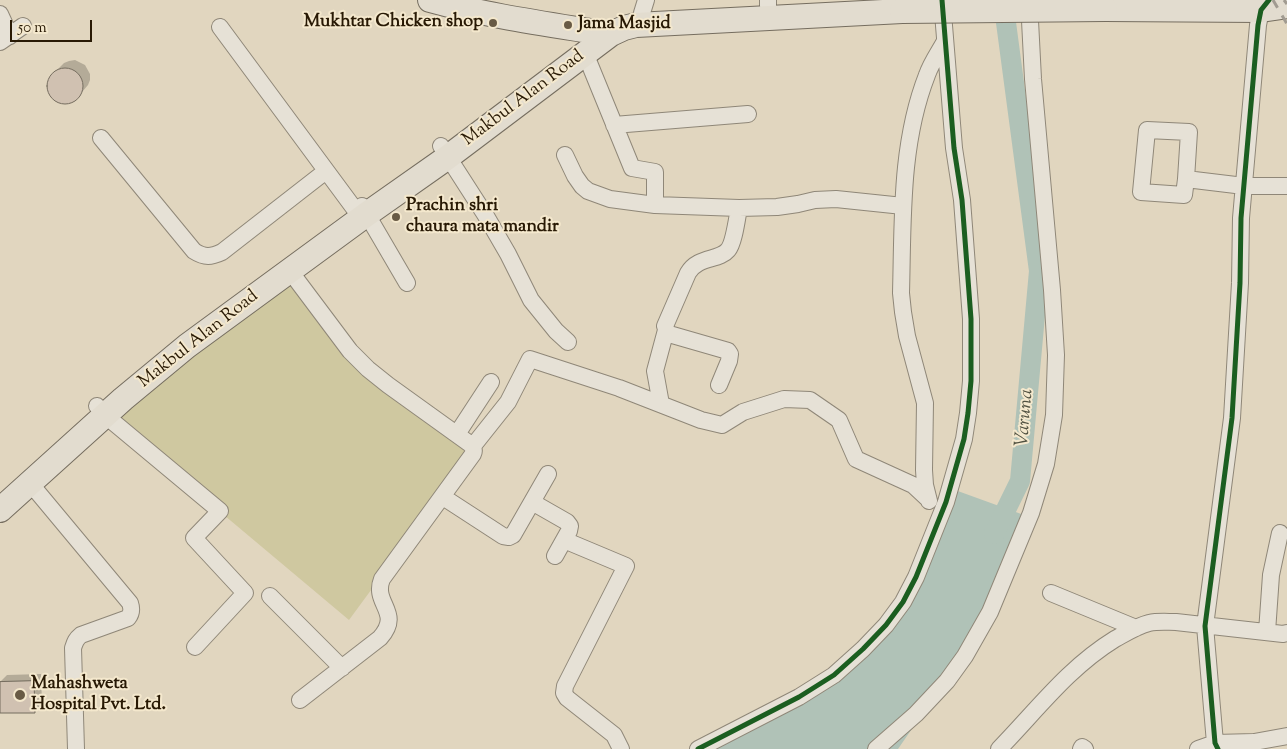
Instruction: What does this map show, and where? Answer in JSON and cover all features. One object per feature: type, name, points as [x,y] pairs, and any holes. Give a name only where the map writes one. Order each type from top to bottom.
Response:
[{"type":"highway","points":[[430,0],[458,8],[596,32]]},
{"type":"highway","points":[[483,0],[533,9],[618,19]]},
{"type":"highway","points":[[902,6],[946,0]]},
{"type":"highway","name":"Makbul Alan Road","points":[[445,152],[603,26],[644,6],[768,3],[1105,10],[1287,6]]},
{"type":"highway","name":"Makbul Alan Road","points":[[249,294],[362,210],[612,34],[624,28],[636,25],[902,6]]},
{"type":"highway","name":"Makbul Alan Road","points":[[0,494],[101,411],[205,317],[290,271],[362,210]]},
{"type":"highway","name":"Makbul Alan Road","points":[[0,510],[30,483],[101,411]]},
{"type":"street","points":[[698,749],[800,697],[834,675],[863,649],[903,602],[916,577],[946,502],[964,439],[968,413],[971,382],[971,319],[962,200],[954,148],[942,0]]},
{"type":"street","points":[[876,749],[916,714],[947,681],[965,656],[990,612],[1031,513],[1046,464],[1054,415],[1056,355],[1033,79],[1029,0]]},
{"type":"street","points":[[1216,746],[1205,626],[1232,418],[1240,283],[1241,218],[1258,25],[1265,5]]},
{"type":"street","points":[[0,14],[11,34]]},
{"type":"street","points":[[220,27],[326,171],[362,210],[407,283]]},
{"type":"street","points":[[937,524],[925,485],[925,403],[907,336],[902,312],[901,294],[905,172],[913,118],[927,73],[945,41]]},
{"type":"street","points":[[585,53],[632,168],[655,172],[655,205]]},
{"type":"street","points":[[614,125],[748,114]]},
{"type":"street","points":[[1147,130],[1189,132],[1186,179],[1184,195],[1141,192],[1147,130]]},
{"type":"street","points":[[101,138],[194,251],[208,256],[222,252],[326,171]]},
{"type":"street","points":[[445,152],[486,216],[531,300],[556,331],[568,342]]},
{"type":"street","points":[[564,155],[582,186],[588,191],[610,200],[655,205],[739,208],[777,207],[825,199],[904,206]]},
{"type":"street","points":[[1186,179],[1244,186],[1287,186]]},
{"type":"street","points":[[661,404],[655,371],[666,330],[666,323],[691,268],[728,250],[739,208]]},
{"type":"street","points":[[290,271],[350,350],[368,369],[457,434],[474,449],[473,454],[443,497],[382,580],[380,590],[389,622],[386,631],[380,638],[300,700]]},
{"type":"street","points":[[666,330],[673,336],[730,354],[720,385]]},
{"type":"street","points":[[472,446],[508,402],[530,360],[619,388],[701,420],[722,425],[743,412],[784,399],[810,400],[839,420],[856,459],[913,485],[928,499]]},
{"type":"street","points":[[457,434],[491,382]]},
{"type":"street","points":[[101,411],[220,511],[194,538],[245,593],[195,647]]},
{"type":"street","points":[[443,497],[507,537],[512,535],[548,474]]},
{"type":"street","points":[[30,483],[130,603],[131,607],[128,618],[81,635],[74,643],[76,749]]},
{"type":"street","points":[[532,502],[569,524],[570,528],[555,556]]},
{"type":"street","points":[[1267,632],[1271,575],[1280,533]]},
{"type":"street","points":[[564,540],[626,566],[565,686],[564,693],[567,698],[614,735],[621,749]]},
{"type":"street","points":[[1051,593],[1136,628]]},
{"type":"street","points":[[270,596],[342,668]]},
{"type":"street","points":[[999,749],[1074,669],[1106,644],[1136,628],[1149,623],[1176,622],[1287,633]]},
{"type":"street","points":[[1198,749],[1287,736]]},
{"type":"street","points":[[1081,749],[1082,747],[1085,749]]},
{"type":"shaded area","points":[[288,274],[369,376],[471,454],[349,620],[100,411]]},
{"type":"shaded area","points":[[955,490],[1035,519],[1001,600],[898,749],[694,749],[820,688],[910,599]]},
{"type":"building","points":[[65,68],[72,69],[78,73],[82,79],[82,93],[78,99],[72,103],[65,104],[58,103],[52,99],[48,93],[47,86],[48,79],[52,73],[58,69]]},
{"type":"building","points":[[34,681],[35,713],[0,713],[0,682]]},
{"type":"waterway","name":"Varuna","points":[[994,534],[1020,481],[1039,271],[1003,0]]},
{"type":"railway","points":[[1273,0],[1287,24]]},
{"type":"railway","points":[[1284,0],[1287,4]]},
{"type":"cycle path","points":[[698,749],[799,697],[834,675],[863,649],[886,625],[903,602],[916,577],[946,502],[964,439],[968,413],[971,381],[971,319],[962,200],[954,148],[942,0]]},
{"type":"cycle path","points":[[1218,749],[1215,743],[1205,626],[1232,418],[1240,283],[1241,218],[1258,25],[1261,10],[1269,0]]},
{"type":"place","name":"Mukhtar Chicken shop","points":[[493,23]]},
{"type":"place","name":"Jama Masjid","points":[[568,25]]},
{"type":"place","name":"Prachin shri chaura mata mandir","points":[[396,217]]},
{"type":"place","name":"Mahashweta Hospital Pvt. Ltd.","points":[[20,695]]}]
